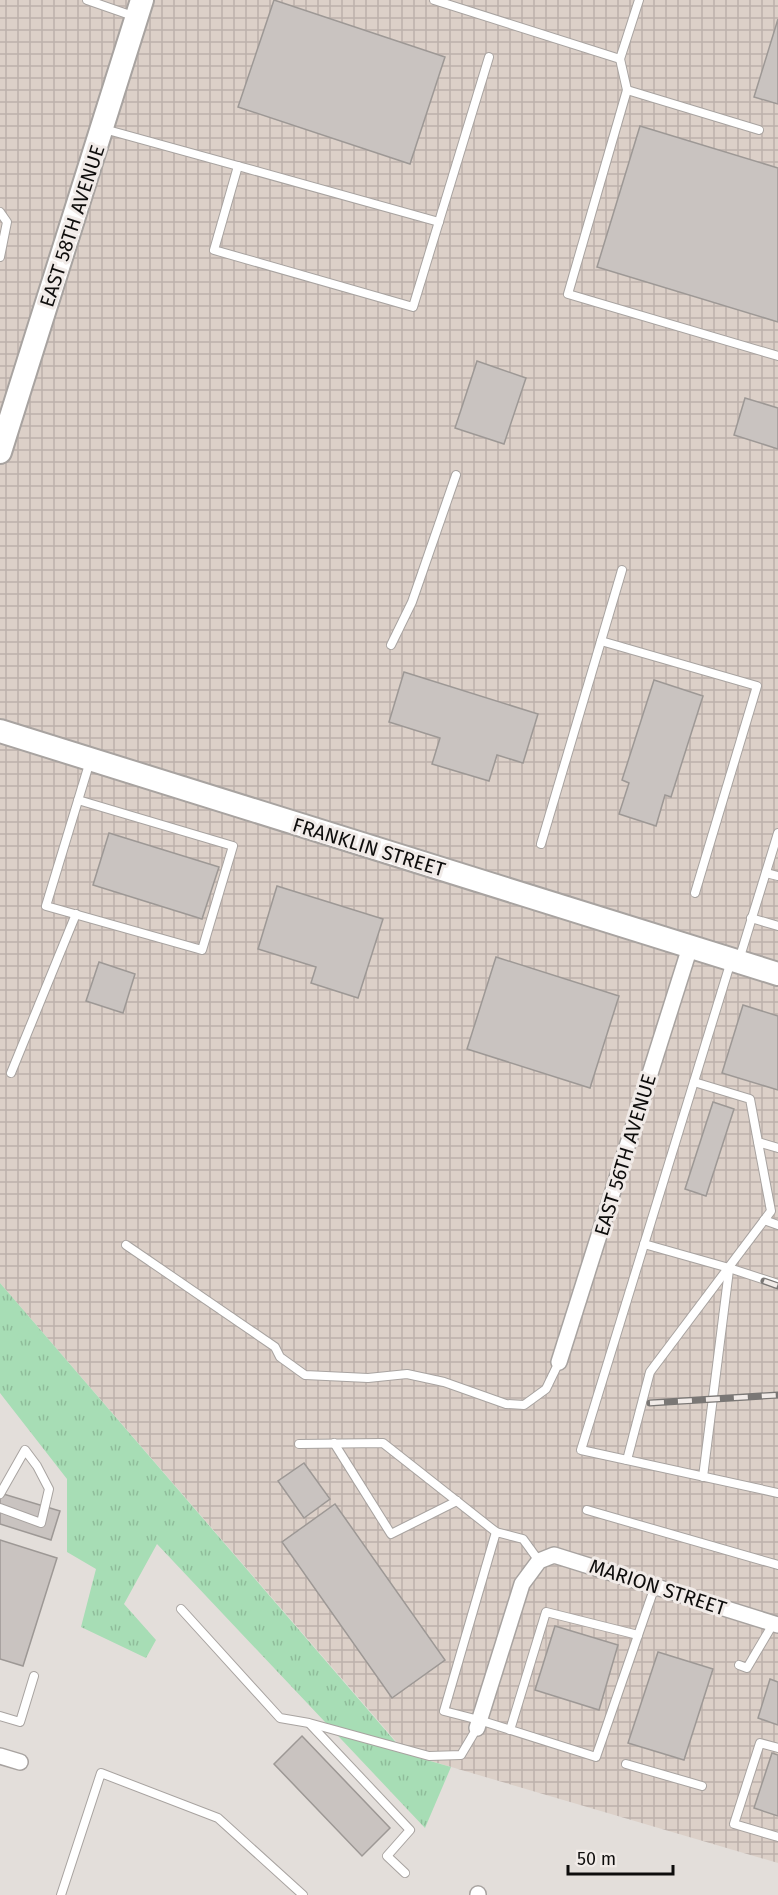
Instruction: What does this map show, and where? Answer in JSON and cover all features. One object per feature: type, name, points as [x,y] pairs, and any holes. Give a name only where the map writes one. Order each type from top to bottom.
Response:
[{"type":"street","name":"EAST 58TH AVENUE","points":[[0,452],[140,9]]},
{"type":"street","name":"FRANKLIN STREET","points":[[2,731],[778,974]]},
{"type":"street","name":"EAST 56TH AVENUE","points":[[560,1362],[690,947]]},
{"type":"street","name":"MARION STREET","points":[[539,1561],[555,1555],[775,1625]]},
{"type":"street","points":[[478,1724],[522,1584],[539,1561]]},
{"type":"street","points":[[0,1756],[20,1762]]},
{"type":"lane","points":[[87,0],[140,9]]},
{"type":"lane","points":[[434,0],[620,59]]},
{"type":"lane","points":[[639,0],[620,59],[627,90],[568,294],[778,356]]},
{"type":"lane","points":[[238,166],[214,250],[413,308],[489,57]]},
{"type":"lane","points":[[627,90],[759,130]]},
{"type":"lane","points":[[103,129],[439,222]]},
{"type":"lane","points":[[0,212],[8,222],[0,257]]},
{"type":"lane","points":[[391,645],[412,602],[456,475]]},
{"type":"lane","points":[[541,844],[622,570]]},
{"type":"lane","points":[[601,641],[757,686],[695,893]]},
{"type":"lane","points":[[78,800],[233,846],[202,950],[46,906],[90,760]]},
{"type":"lane","points":[[778,833],[752,918],[694,1082],[580,1450],[778,1493]]},
{"type":"lane","points":[[766,873],[778,876]]},
{"type":"lane","points":[[10,1073],[76,914]]},
{"type":"lane","points":[[752,918],[778,926]]},
{"type":"lane","points":[[627,1460],[650,1372],[771,1211],[750,1099],[694,1082]]},
{"type":"lane","points":[[758,1142],[778,1148]]},
{"type":"lane","points":[[764,1220],[778,1225]]},
{"type":"lane","points":[[644,1244],[778,1284]]},
{"type":"lane","points":[[126,1245],[275,1347],[280,1357],[305,1375],[368,1378],[407,1374],[444,1382],[506,1404],[524,1405],[546,1389],[560,1362]]},
{"type":"lane","points":[[703,1477],[729,1268]]},
{"type":"lane","points":[[334,1443],[391,1534],[457,1501]]},
{"type":"lane","points":[[299,1444],[383,1443],[496,1532],[523,1539],[539,1561]]},
{"type":"lane","points":[[0,1494],[24,1450],[37,1466],[48,1489],[41,1523],[0,1508]]},
{"type":"lane","points":[[587,1510],[778,1565]]},
{"type":"lane","points":[[496,1532],[444,1711],[478,1724],[510,1730],[596,1757],[655,1586]]},
{"type":"lane","points":[[181,1609],[280,1718],[309,1723],[429,1756],[461,1755],[478,1724]]},
{"type":"lane","points":[[510,1730],[546,1612],[638,1635]]},
{"type":"lane","points":[[739,1665],[747,1668],[775,1625]]},
{"type":"lane","points":[[0,1716],[20,1722],[34,1676]]},
{"type":"lane","points":[[309,1723],[410,1830],[387,1856],[405,1874]]},
{"type":"lane","points":[[778,1748],[760,1743],[734,1824],[778,1838]]},
{"type":"lane","points":[[626,1764],[702,1786]]},
{"type":"lane","points":[[61,1895],[101,1773],[218,1818],[303,1895]]},
{"type":"shaded area","points":[[0,0],[778,0],[778,1863],[407,1754],[0,1283]]},
{"type":"green space","points":[[0,1283],[406,1754],[451,1767],[425,1828],[157,1544],[124,1604],[156,1640],[146,1658],[81,1627],[96,1569],[67,1552],[67,1479],[0,1393]]},
{"type":"building","points":[[274,0],[445,57],[410,164],[238,107]]},
{"type":"building","points":[[778,19],[778,104],[754,97]]},
{"type":"building","points":[[640,126],[778,168],[778,322],[597,267]]},
{"type":"building","points":[[477,361],[526,378],[504,444],[455,428]]},
{"type":"building","points":[[745,398],[778,408],[778,449],[734,435]]},
{"type":"building","points":[[404,672],[538,714],[523,763],[497,755],[489,781],[432,764],[440,738],[389,722]]},
{"type":"building","points":[[654,680],[703,696],[671,797],[665,795],[656,826],[619,814],[629,783],[622,780]]},
{"type":"building","points":[[109,833],[219,867],[202,919],[93,885]]},
{"type":"building","points":[[277,886],[383,919],[358,998],[311,983],[316,967],[258,949]]},
{"type":"building","points":[[496,957],[619,996],[590,1088],[467,1049]]},
{"type":"building","points":[[99,962],[135,974],[123,1013],[86,1001]]},
{"type":"building","points":[[743,1005],[778,1016],[778,1090],[722,1073]]},
{"type":"building","points":[[713,1102],[734,1109],[706,1196],[685,1189]]},
{"type":"building","points":[[304,1463],[330,1499],[304,1518],[278,1481]]},
{"type":"building","points":[[0,1493],[60,1511],[51,1540],[0,1524]]},
{"type":"building","points":[[335,1504],[445,1660],[392,1698],[282,1542]]},
{"type":"building","points":[[0,1540],[57,1558],[23,1666],[0,1659]]},
{"type":"building","points":[[555,1626],[618,1645],[599,1710],[535,1690]]},
{"type":"building","points":[[658,1652],[713,1669],[684,1760],[628,1743]]},
{"type":"building","points":[[770,1679],[778,1682],[778,1725],[758,1718]]},
{"type":"building","points":[[302,1736],[390,1828],[362,1856],[274,1764]]},
{"type":"building","points":[[772,1753],[778,1755],[778,1816],[754,1808]]},
{"type":"railway","points":[[764,1281],[778,1286]]},
{"type":"railway","points":[[650,1403],[778,1395]]}]
